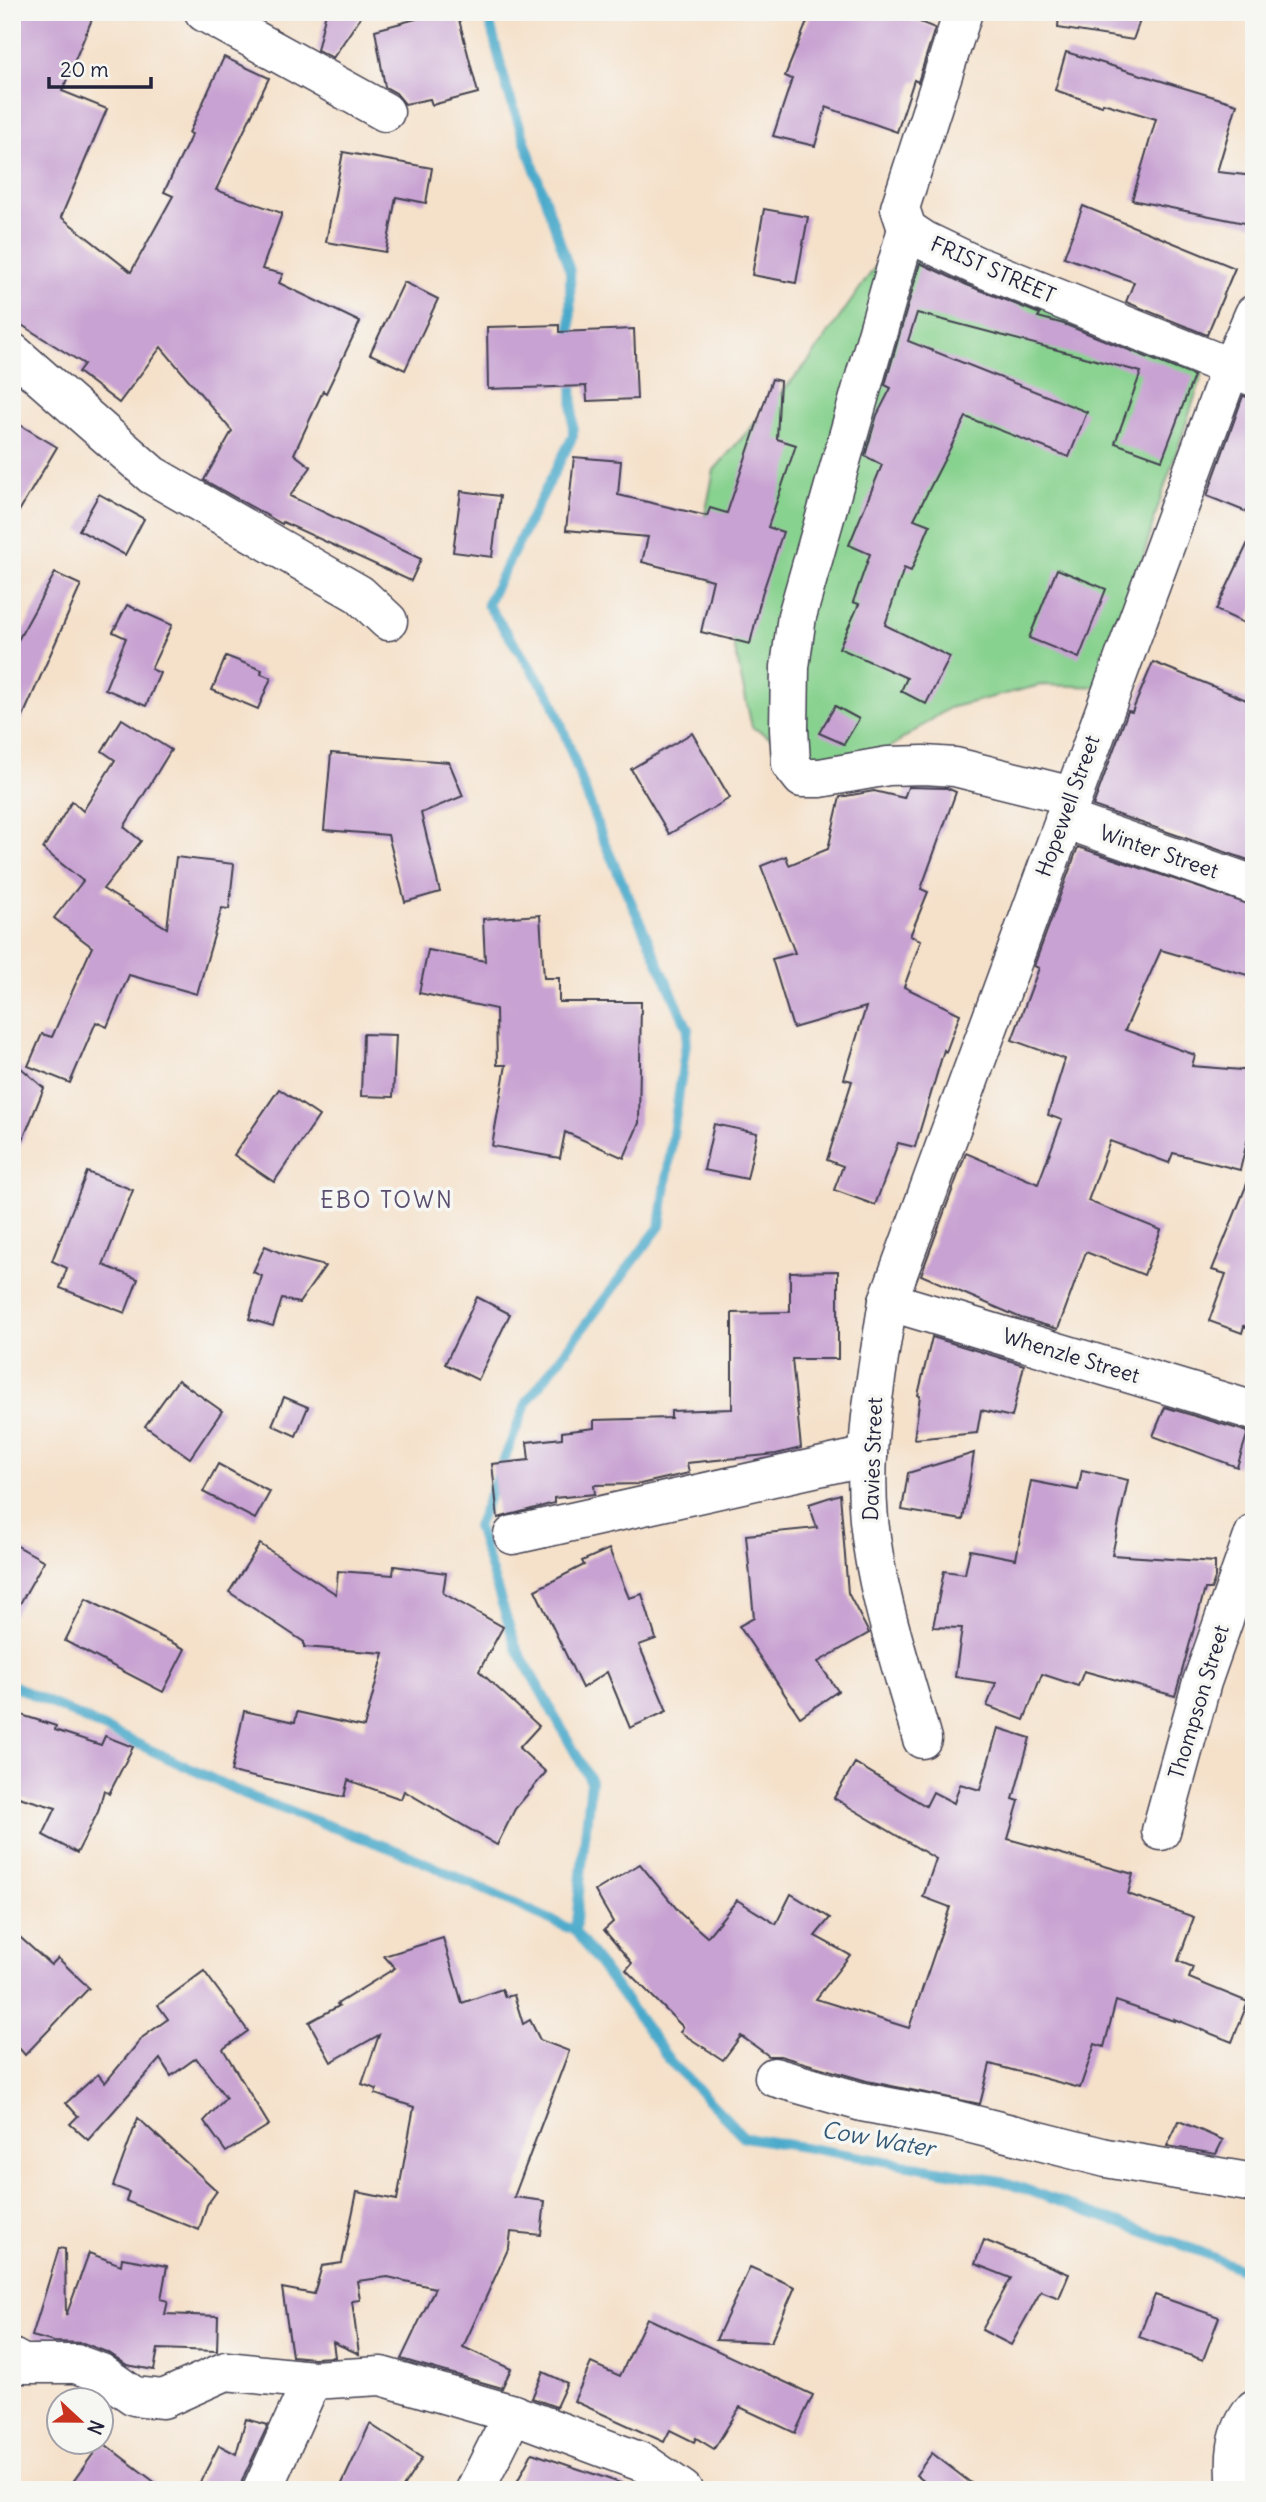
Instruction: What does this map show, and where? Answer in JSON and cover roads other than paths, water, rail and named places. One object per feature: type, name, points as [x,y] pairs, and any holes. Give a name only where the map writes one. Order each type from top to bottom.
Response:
[{"type":"street","points":[[204,12],[385,112]]},
{"type":"street","name":"FRIST STREET","points":[[964,12],[901,208],[907,229],[925,241],[975,265],[1242,373]]},
{"type":"street","name":"Winter Street","points":[[907,229],[797,616],[790,667],[791,764],[802,778],[820,778],[888,766],[955,767],[1068,807],[1254,885]]},
{"type":"street","name":"Hopewell Street","points":[[888,1301],[1068,807],[1242,373],[1254,314]]},
{"type":"street","points":[[12,352],[152,475],[359,594],[388,621]]},
{"type":"street","name":"Whenzle Street","points":[[888,1301],[1254,1411]]},
{"type":"street","name":"Davies Street","points":[[888,1301],[868,1457],[869,1518],[877,1575],[922,1739]]},
{"type":"street","points":[[513,1535],[868,1457]]},
{"type":"street","name":"Thompson Street","points":[[1161,1831],[1202,1682],[1254,1534]]},
{"type":"street","points":[[775,2077],[862,2102],[952,2119],[1105,2158],[1254,2183]]},
{"type":"street","points":[[12,2358],[23,2364],[76,2364],[101,2373],[134,2396],[163,2399],[226,2371],[312,2380],[381,2376],[513,2414],[644,2463],[682,2490]]},
{"type":"street","points":[[262,2490],[312,2380]]},
{"type":"street","points":[[1237,2490],[1234,2459],[1244,2422],[1254,2409]]},
{"type":"street","points":[[475,2490],[513,2414]]},
{"type":"waterway","points":[[487,12],[508,92],[570,271],[571,343]]},
{"type":"waterway","points":[[572,373],[573,436],[487,604],[552,699],[602,837],[688,1029],[660,1226],[527,1402],[477,1527],[516,1647],[591,1781],[575,1931]]},
{"type":"waterway","name":"Cow Water","points":[[12,1685],[253,1798],[406,1854],[575,1931],[671,2062],[744,2137],[1002,2181],[1201,2252],[1254,2275]]},
{"type":"district","name":"EBO TOWN","points":[[387,1200]]}]
